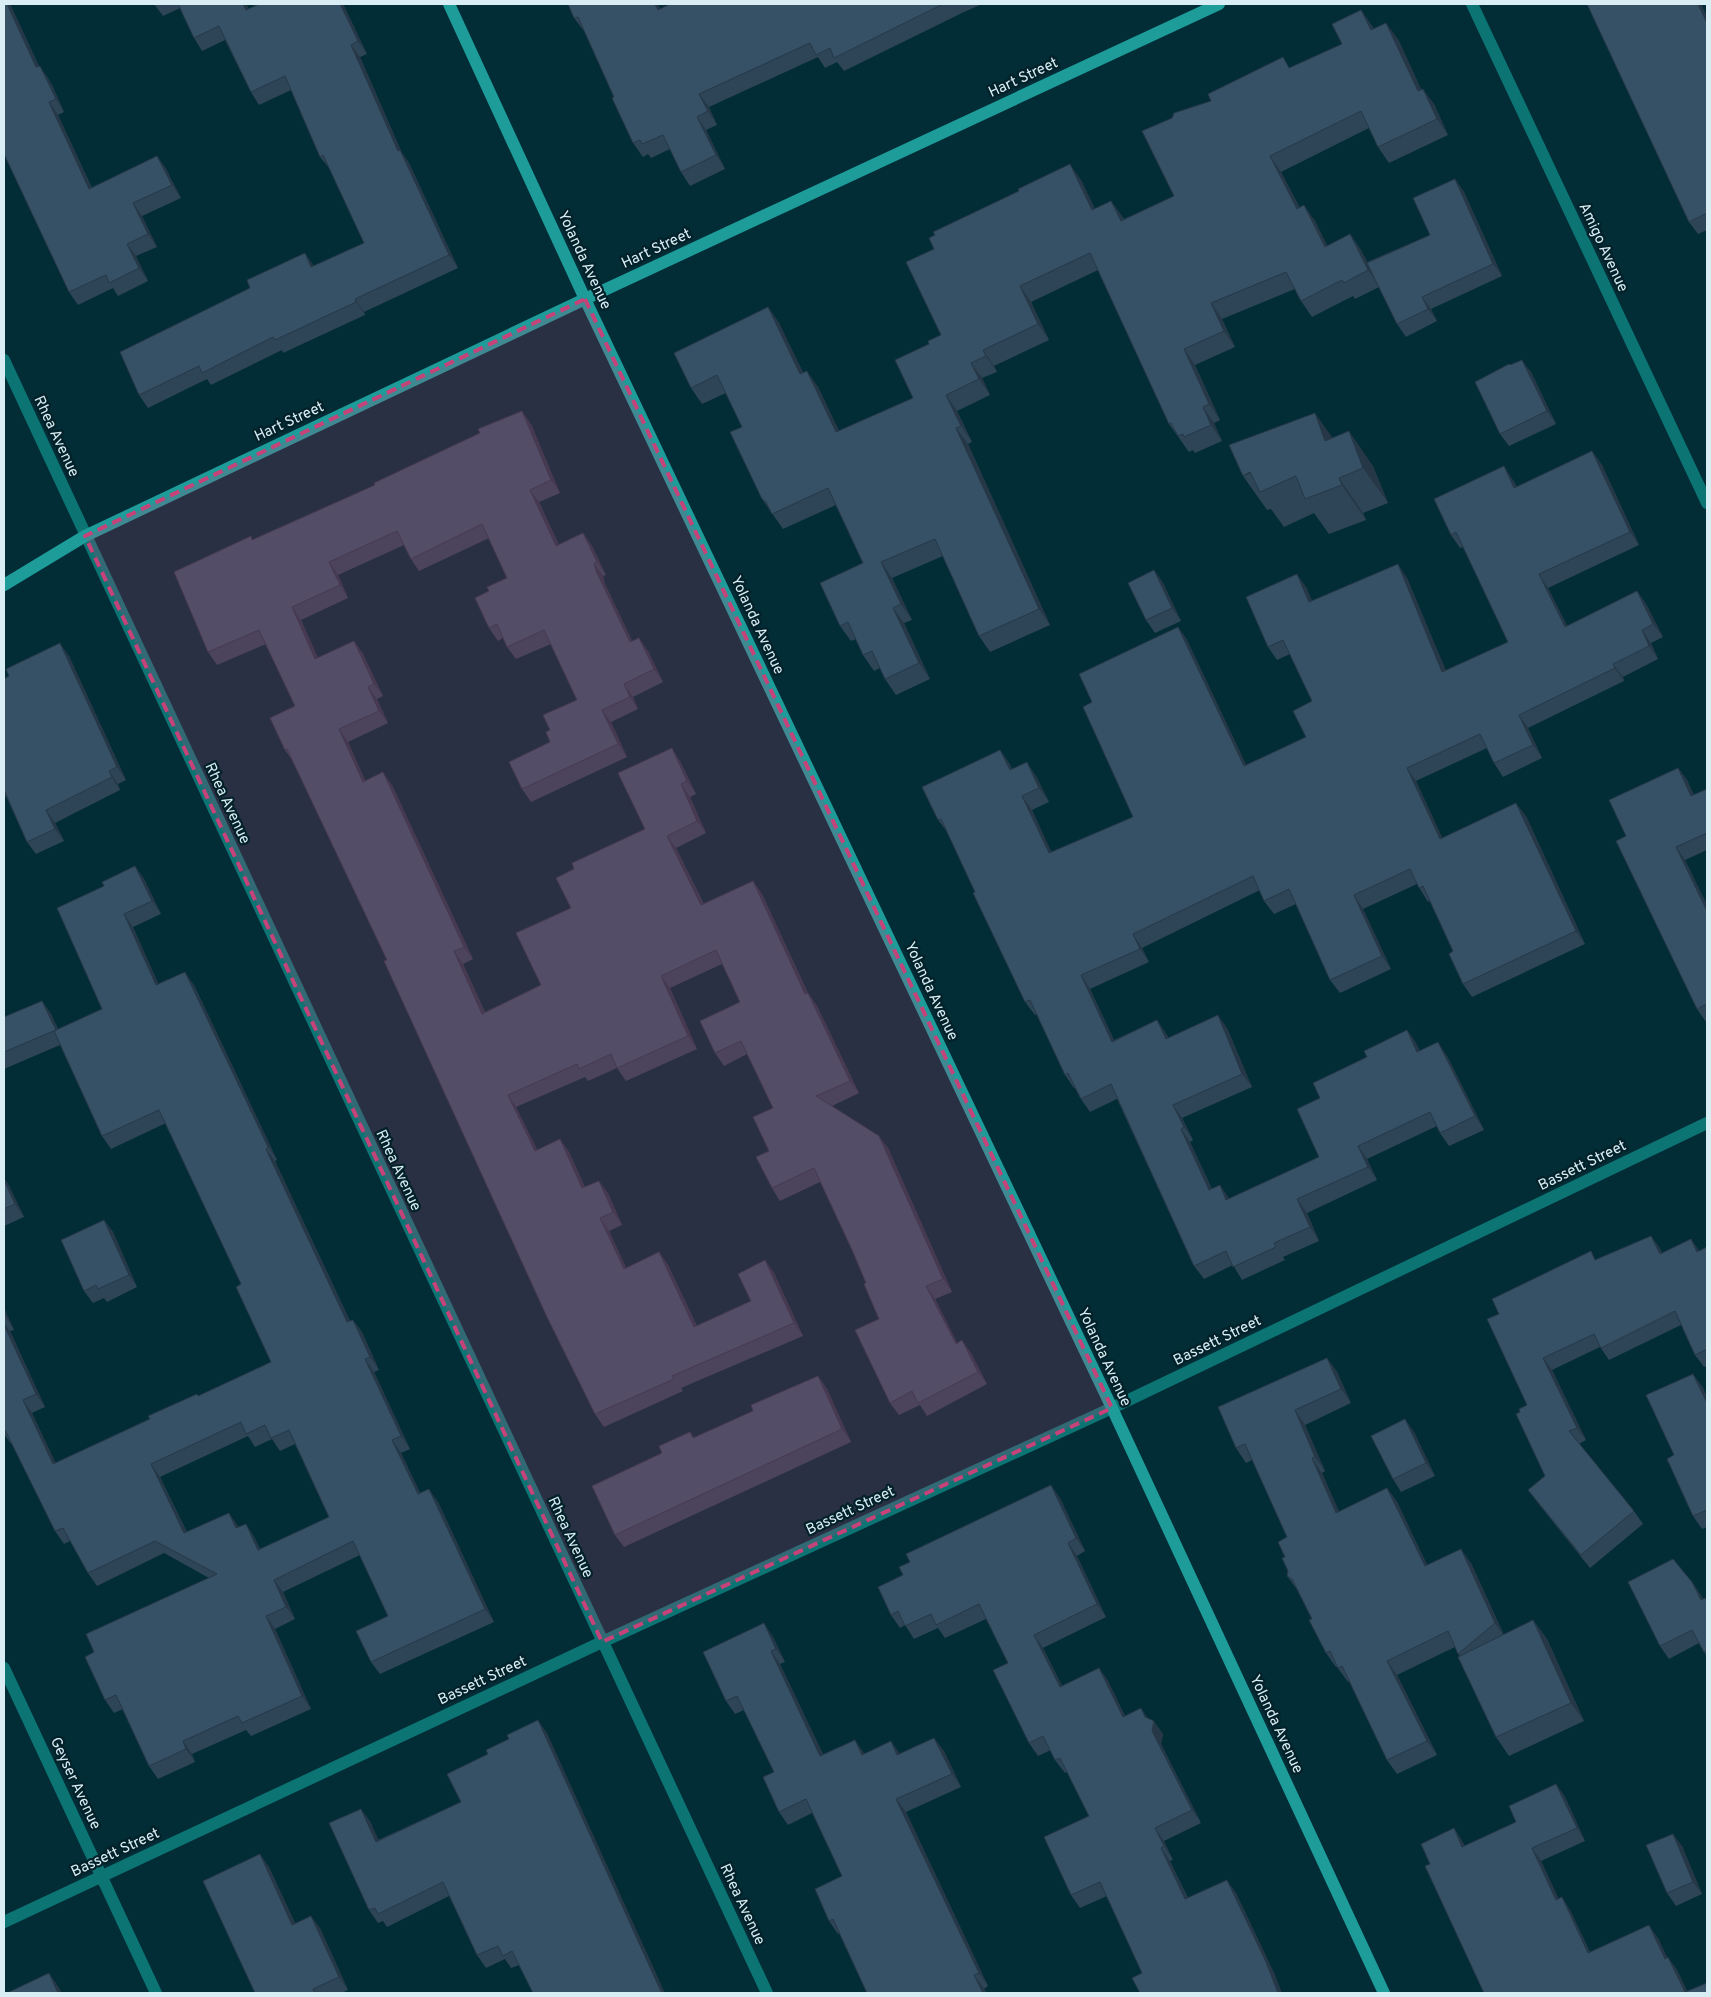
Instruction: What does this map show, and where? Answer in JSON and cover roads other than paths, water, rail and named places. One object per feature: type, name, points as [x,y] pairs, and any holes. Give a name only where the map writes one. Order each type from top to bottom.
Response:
[{"type":"street","name":"Yolanda Avenue","points":[[449,4],[585,299],[1112,1408],[1384,1993]]},
{"type":"street","name":"Hart Street","points":[[4,585],[85,536],[585,299],[1219,4]]},
{"type":"street","name":"Amigo Avenue","points":[[1472,4],[1707,503]]},
{"type":"street","name":"Rhea Avenue","points":[[4,360],[602,1642],[768,1993]]},
{"type":"street","name":"Bassett Street","points":[[4,1922],[602,1642],[1112,1408],[1707,1124]]},
{"type":"street","name":"Geyser Avenue","points":[[4,1668],[156,1993]]}]
